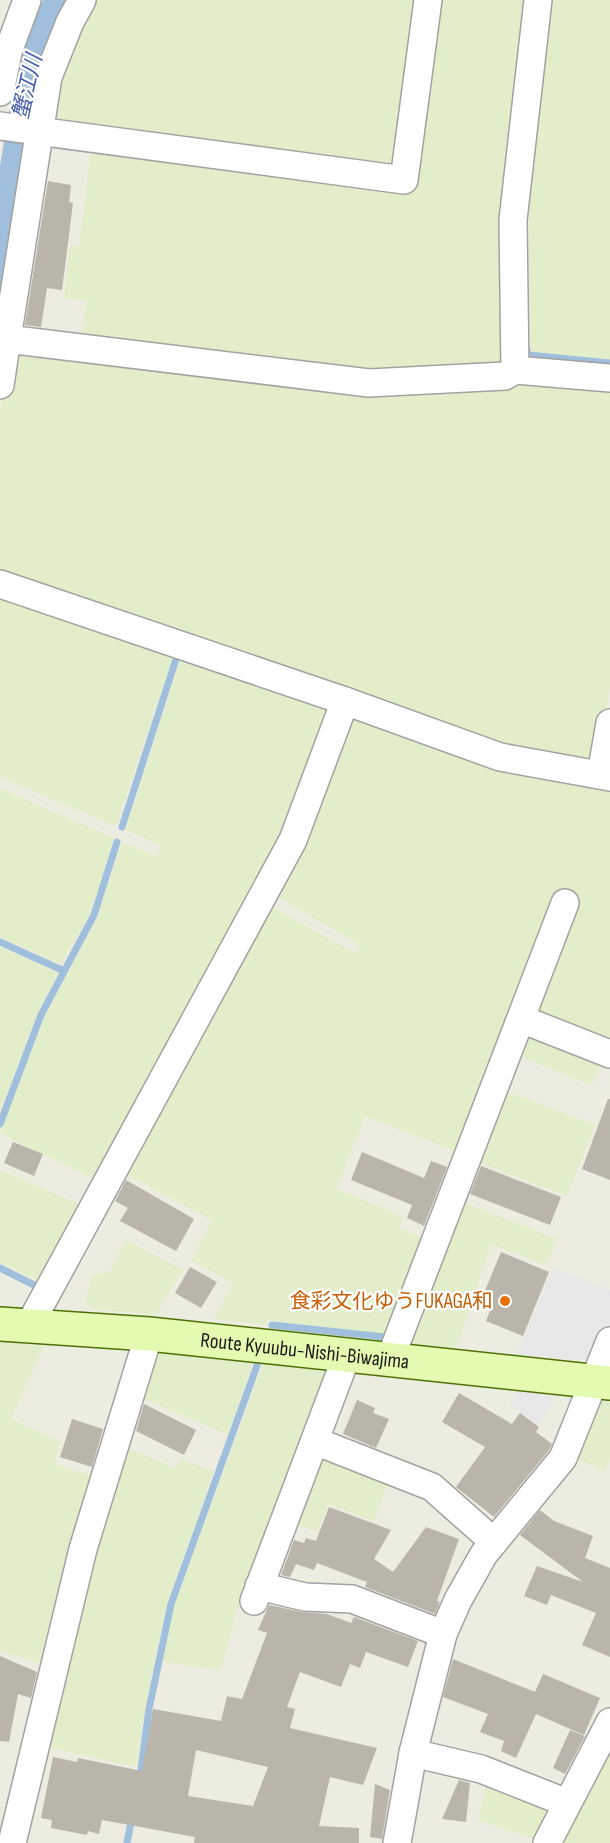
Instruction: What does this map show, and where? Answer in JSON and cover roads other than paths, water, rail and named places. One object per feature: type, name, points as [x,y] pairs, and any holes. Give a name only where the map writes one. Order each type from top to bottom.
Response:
[{"type":"main road","name":"Route Kyuubu-Nishi-Biwajima","points":[[15,1324],[149,1334],[602,1382]]},
{"type":"street","points":[[0,92],[8,52],[27,0]]},
{"type":"street","points":[[0,385],[37,131],[48,77],[70,22],[82,0]]},
{"type":"street","points":[[0,126],[404,180],[428,0]]},
{"type":"street","points":[[515,370],[513,220],[538,0]]},
{"type":"street","points":[[7,339],[369,383],[505,376],[515,370],[610,378]]},
{"type":"street","points":[[0,584],[345,701],[500,757],[605,776],[610,723]]},
{"type":"street","points":[[15,1324],[293,840],[345,701]]},
{"type":"street","points":[[390,1359],[566,903]]},
{"type":"street","points":[[521,1019],[610,1054]]},
{"type":"street","points":[[12,1843],[83,1549],[149,1334]]},
{"type":"street","points":[[397,1843],[413,1753],[443,1634],[458,1600],[484,1554],[563,1458],[602,1382],[610,1341]]},
{"type":"street","points":[[347,1355],[256,1594],[352,1599],[443,1634]]},
{"type":"street","points":[[315,1441],[432,1487],[494,1542]]},
{"type":"street","points":[[548,1843],[610,1722]]},
{"type":"street","points":[[413,1753],[481,1769],[567,1803]]},
{"type":"water","name":"蟹江川","points":[[43,0],[74,0],[0,337],[0,166],[16,68]]},
{"type":"waterway","points":[[526,346],[528,355],[610,363]]},
{"type":"waterway","points":[[122,827],[177,656],[172,654]]},
{"type":"waterway","points":[[0,1124],[41,1015],[94,915],[117,842]]},
{"type":"waterway","points":[[0,942],[64,971]]},
{"type":"waterway","points":[[0,1268],[36,1286]]},
{"type":"waterway","points":[[272,1325],[385,1337]]},
{"type":"waterway","points":[[140,1777],[149,1709],[171,1604],[259,1360]]},
{"type":"waterway","points":[[127,1843],[132,1817]]},
{"type":"place","name":"食彩文化ゆうFUKAGA和","points":[[505,1301]]}]
